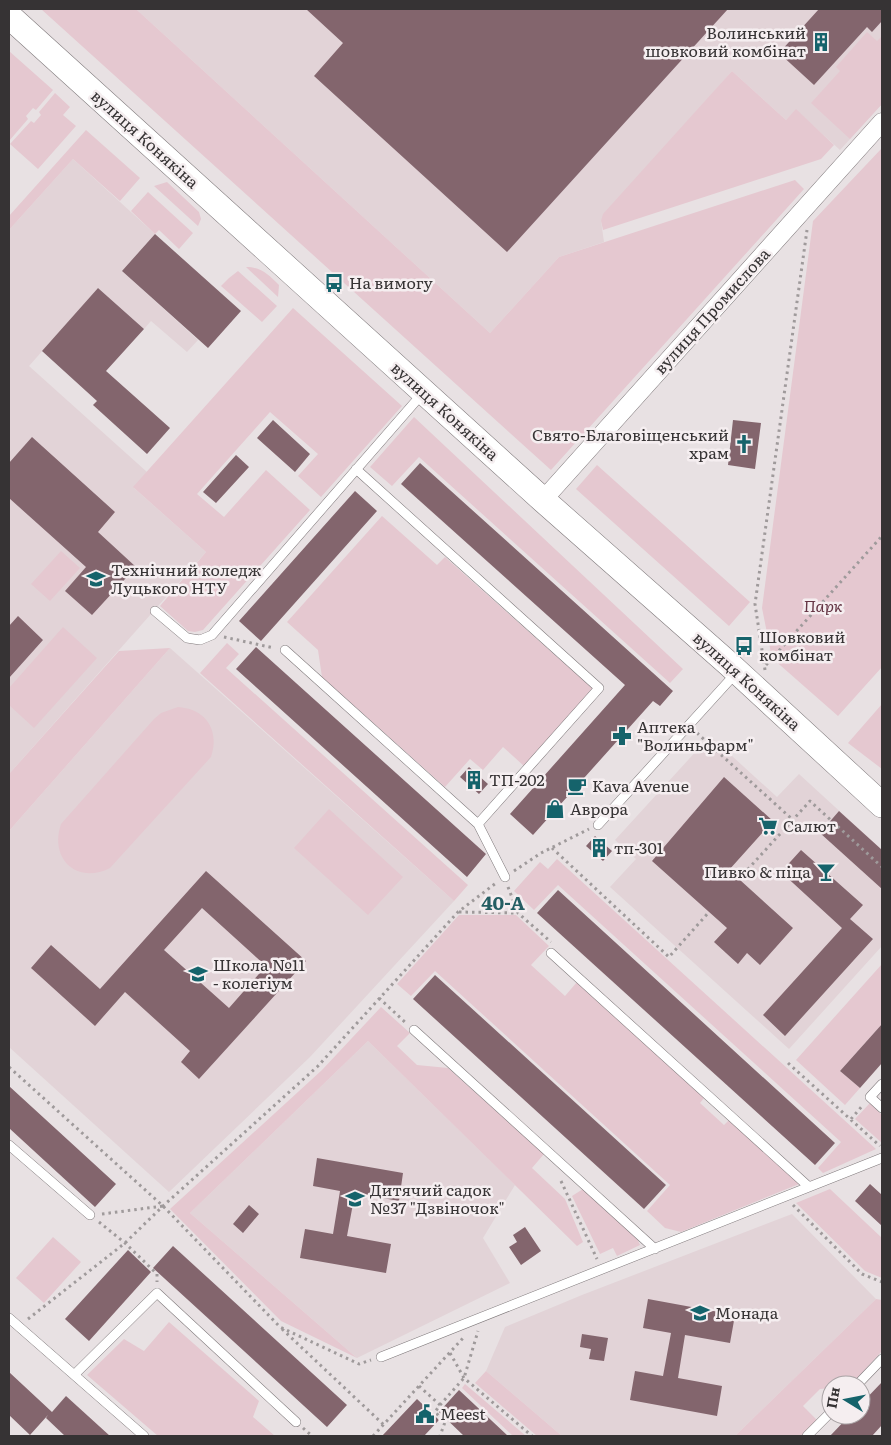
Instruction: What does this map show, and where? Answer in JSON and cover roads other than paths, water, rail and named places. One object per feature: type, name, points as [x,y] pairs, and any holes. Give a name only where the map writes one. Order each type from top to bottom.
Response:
[{"type":"street","name":"вулиця Конякіна","points":[[9,16],[882,805]]},
{"type":"street","name":"вулиця Промислова","points":[[543,500],[882,122]]},
{"type":"lane","points":[[155,612],[187,638],[200,640],[212,635],[424,392]]},
{"type":"lane","points":[[356,469],[599,688],[478,824]]},
{"type":"lane","points":[[285,650],[478,824],[504,877]]},
{"type":"lane","points":[[598,825],[737,672]]},
{"type":"lane","points":[[551,953],[809,1187]]},
{"type":"lane","points":[[414,1030],[655,1248]]},
{"type":"lane","points":[[882,1084],[870,1097],[882,1108]]},
{"type":"lane","points":[[9,1145],[90,1215]]},
{"type":"lane","points":[[381,1357],[882,1158]]},
{"type":"lane","points":[[74,1375],[157,1293],[296,1422]]},
{"type":"lane","points":[[9,1318],[144,1436]]},
{"type":"lane","points":[[867,1375],[882,1359]]},
{"type":"lane","points":[[807,1436],[821,1422]]},
{"type":"place","name":"Волинський шовковий комбінат","points":[[821,42]]},
{"type":"place","name":"На вимогу","points":[[334,283]]},
{"type":"place","name":"Свято-Благовіщенський храм","points":[[744,444]]},
{"type":"place","name":"Технічний коледж Луцького НТУ","points":[[96,579]]},
{"type":"place","name":"Шовковий комбінат","points":[[744,646]]},
{"type":"place","name":"Аптека \"Волиньфарм\"","points":[[622,736]]},
{"type":"place","name":"ТП-202","points":[[474,780]]},
{"type":"place","name":"Kava Avenue","points":[[577,786]]},
{"type":"place","name":"Аврора","points":[[555,809]]},
{"type":"place","name":"Салют","points":[[768,826]]},
{"type":"place","name":"тп-301","points":[[599,848]]},
{"type":"place","name":"Пивко & піца","points":[[826,872]]},
{"type":"place","name":"Школа №11 - колегіум","points":[[198,974]]},
{"type":"place","name":"Дитячий садок №37 \"Дзвіночок\"","points":[[355,1199]]},
{"type":"place","name":"Монада","points":[[700,1313]]},
{"type":"place","name":"Meest","points":[[425,1414]]},
{"type":"district","name":"40-А","points":[[503,903]]},
{"type":"park label","name":"Парк","points":[[823,606]]}]
